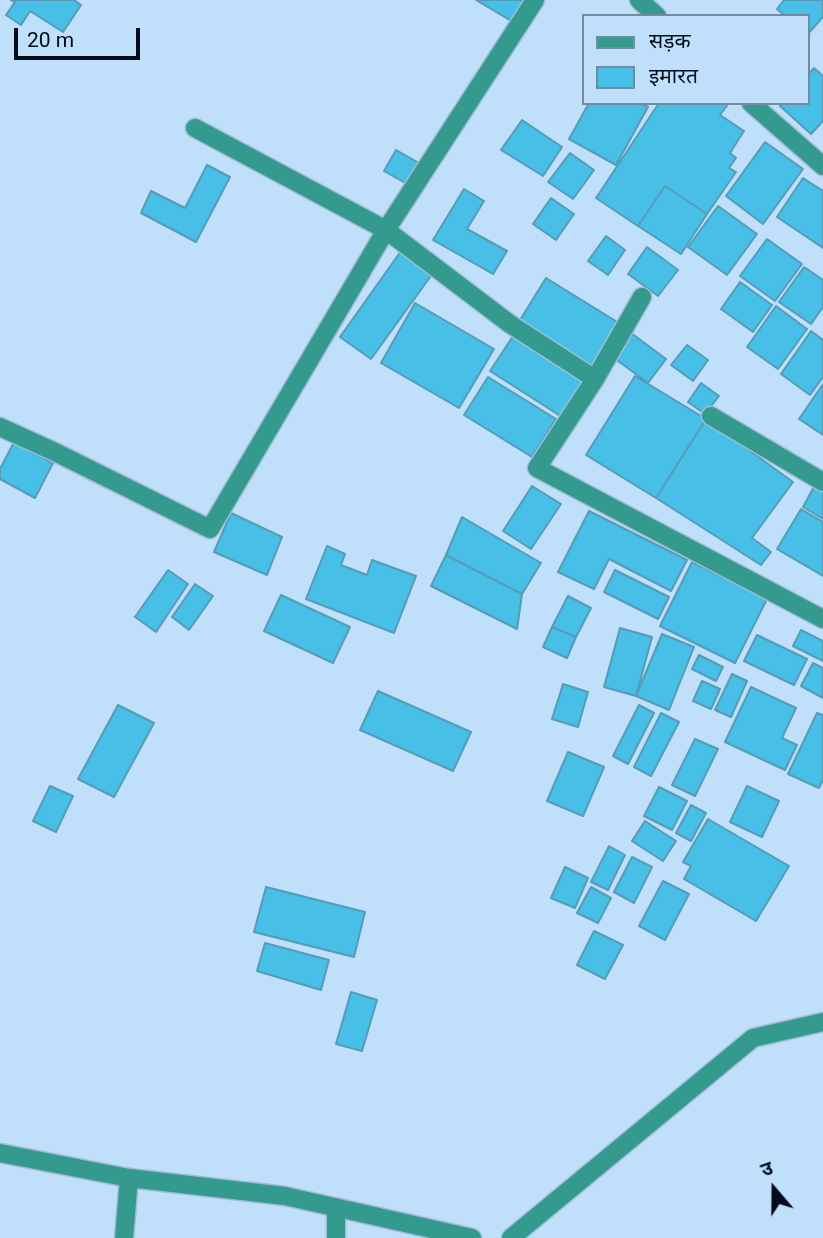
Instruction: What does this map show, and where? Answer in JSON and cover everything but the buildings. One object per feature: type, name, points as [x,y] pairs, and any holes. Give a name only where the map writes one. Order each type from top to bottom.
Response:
[{"type":"street","points":[[0,427],[210,529],[387,230],[536,0]]},
{"type":"street","points":[[639,0],[654,14]]},
{"type":"street","points":[[753,105],[823,166]]},
{"type":"street","points":[[195,128],[387,230],[510,324],[596,379]]},
{"type":"street","points":[[642,297],[596,379],[537,468],[823,619]]},
{"type":"street","points":[[711,416],[823,482]]},
{"type":"street","points":[[511,1238],[753,1038],[823,1022]]},
{"type":"street","points":[[0,1153],[129,1178],[285,1196],[472,1238]]},
{"type":"street","points":[[124,1238],[129,1178]]},
{"type":"street","points":[[336,1238],[337,1208]]}]
